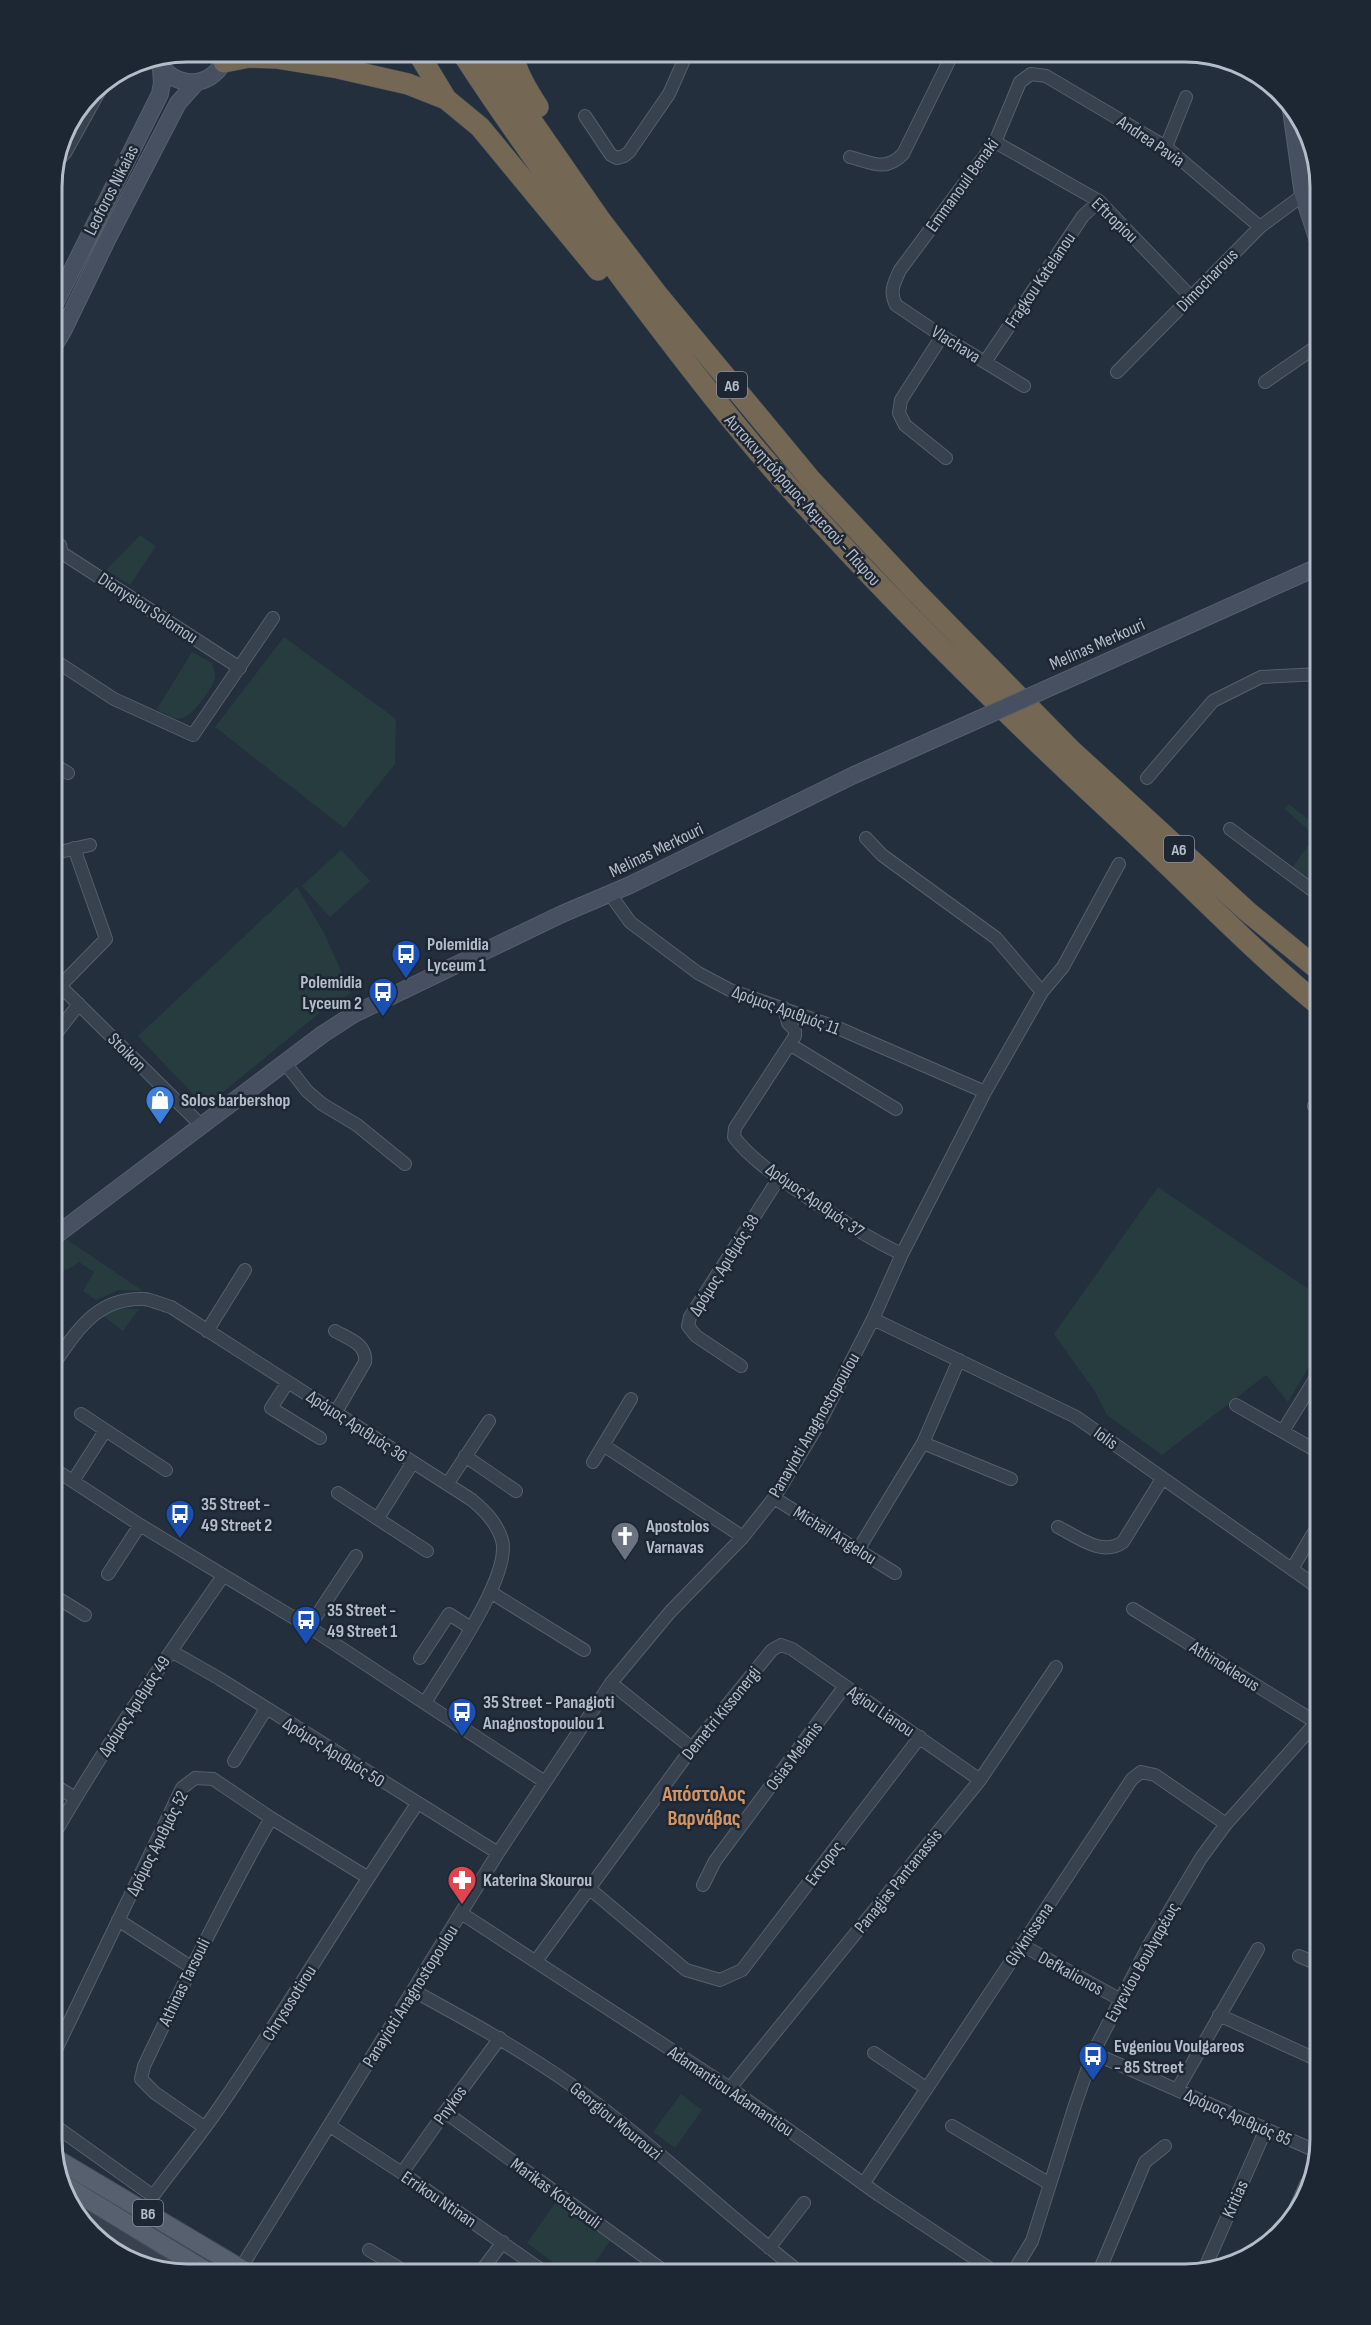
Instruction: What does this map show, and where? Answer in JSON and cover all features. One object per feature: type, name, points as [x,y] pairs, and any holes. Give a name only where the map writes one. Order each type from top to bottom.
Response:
[{"type":"highway","points":[[296,62],[408,84],[446,99],[480,127],[641,321],[711,395]]},
{"type":"highway","points":[[424,62],[446,99]]},
{"type":"highway","name":"Αυτοκινητόδρομος Λεμεσού - Πάφου","points":[[469,62],[579,222],[711,395],[795,494],[896,603],[1009,716],[1104,793]]},
{"type":"highway","name":"Αυτοκινητόδρομος Λεμεσού - Πάφου","points":[[491,62],[601,221],[657,294],[811,480],[915,591],[1071,750],[1104,793]]},
{"type":"highway","points":[[514,62],[525,86],[543,116],[722,373]]},
{"type":"highway","name":"A6","points":[[1104,793],[1206,900],[1310,984]]},
{"type":"highway","name":"A6","points":[[1104,793],[1310,963]]},
{"type":"highway","points":[[1206,900],[1278,973],[1310,998]]},
{"type":"main road","name":"Leoforos Nikaias","points":[[62,333],[178,103],[196,83],[217,72],[223,62]]},
{"type":"main road","name":"Leoforos Nikaias","points":[[62,290],[160,94],[162,83],[158,65]]},
{"type":"main road","points":[[159,65],[170,77],[183,82],[196,83]]},
{"type":"main road","points":[[1294,127],[1303,195],[1310,216]]},
{"type":"main road","name":"Melinas Merkouri","points":[[62,1231],[323,1034],[354,1014],[562,914],[610,894],[854,775],[1310,570]]},
{"type":"main road","name":"B6","points":[[65,2163],[227,2263]]},
{"type":"main road","name":"B6","points":[[72,2189],[193,2263]]},
{"type":"street","points":[[585,116],[612,155],[617,158],[624,156],[669,94],[683,62]]},
{"type":"street","points":[[850,157],[884,166],[894,163],[903,154],[949,62]]},
{"type":"street","name":"Emmanouil Benaki","points":[[892,296],[892,286],[900,270],[996,142],[1020,82],[1031,74]]},
{"type":"street","name":"Andrea Pavia","points":[[1031,74],[1046,75],[1166,147],[1260,226]]},
{"type":"street","points":[[1166,147],[1186,97]]},
{"type":"street","points":[[68,147],[92,105]]},
{"type":"street","name":"Eftropiou","points":[[996,142],[1099,201],[1191,297]]},
{"type":"street","name":"Dimocharous","points":[[1117,372],[1260,226],[1303,195]]},
{"type":"street","name":"Fragkou Katelanou","points":[[985,362],[1083,216],[1099,201]]},
{"type":"street","name":"Vlachava","points":[[892,296],[896,304],[942,336],[1024,386]]},
{"type":"street","points":[[942,336],[901,400],[899,413],[905,425],[946,458]]},
{"type":"street","points":[[1265,382],[1310,351]]},
{"type":"street","name":"Dionysiou Solomou","points":[[62,553],[240,668]]},
{"type":"street","points":[[62,665],[114,699],[193,735],[273,618]]},
{"type":"street","points":[[1147,778],[1214,701],[1261,677],[1310,675]]},
{"type":"street","points":[[62,769],[68,773]]},
{"type":"street","points":[[1230,829],[1310,889]]},
{"type":"street","points":[[866,838],[882,855],[996,938],[1042,992]]},
{"type":"street","points":[[62,852],[90,845]]},
{"type":"street","points":[[62,977],[106,939],[74,849]]},
{"type":"street","name":"Panayioti Anagnostopoulou","points":[[247,2263],[498,1853],[612,1683],[670,1612],[743,1537],[774,1498],[820,1422],[985,1092],[1042,992],[1063,967],[1119,864]]},
{"type":"street","name":"Δρόμος Αριθμός 11","points":[[610,894],[630,922],[698,973],[730,990],[838,1028],[985,1092]]},
{"type":"street","name":"Stoikon","points":[[62,988],[202,1126]]},
{"type":"street","points":[[62,1026],[79,1004]]},
{"type":"street","points":[[784,1008],[788,1023],[795,1030],[795,1036],[790,1045],[896,1109]]},
{"type":"street","name":"Δρόμος Αριθμός 37","points":[[790,1045],[735,1128],[734,1137],[740,1145],[779,1178],[872,1240],[902,1254]]},
{"type":"street","points":[[285,1063],[322,1104],[357,1125],[405,1164]]},
{"type":"street","name":"Δρόμος Αριθμός 38","points":[[741,1366],[696,1336],[688,1326],[690,1317],[779,1178]]},
{"type":"street","points":[[207,1331],[245,1270]]},
{"type":"street","name":"Δρόμος Αριθμός 36","points":[[62,1353],[92,1314],[118,1301],[146,1299],[171,1307],[448,1483],[484,1510],[496,1526],[502,1542],[501,1566],[492,1593],[425,1703]]},
{"type":"street","name":"Iolis","points":[[873,1319],[1076,1417],[1310,1582]]},
{"type":"street","points":[[335,1331],[362,1347],[366,1353],[365,1362],[336,1412]]},
{"type":"street","points":[[858,1550],[923,1443],[959,1360]]},
{"type":"street","points":[[288,1382],[271,1408],[320,1438]]},
{"type":"street","points":[[1283,1431],[1310,1387]]},
{"type":"street","points":[[592,1462],[631,1399]]},
{"type":"street","points":[[1236,1405],[1310,1447]]},
{"type":"street","points":[[81,1414],[166,1470]]},
{"type":"street","points":[[448,1483],[489,1421]]},
{"type":"street","points":[[73,1481],[105,1431]]},
{"type":"street","points":[[923,1443],[1011,1479]]},
{"type":"street","points":[[603,1445],[743,1537]]},
{"type":"street","points":[[465,1456],[516,1491]]},
{"type":"street","points":[[378,1518],[413,1462]]},
{"type":"street","points":[[62,1474],[140,1525],[309,1627],[545,1782]]},
{"type":"street","points":[[1058,1527],[1102,1548],[1114,1548],[1123,1542],[1162,1479]]},
{"type":"street","points":[[338,1493],[427,1551]]},
{"type":"street","name":"Michail Angelou","points":[[774,1498],[895,1573]]},
{"type":"street","points":[[108,1574],[140,1525]]},
{"type":"street","points":[[1292,1569],[1310,1539]]},
{"type":"street","points":[[309,1627],[356,1556]]},
{"type":"street","name":"Δρόμος Αριθμός 49","points":[[62,1821],[171,1651],[223,1576]]},
{"type":"street","points":[[492,1593],[584,1650]]},
{"type":"street","points":[[62,1601],[85,1615]]},
{"type":"street","name":"Athinokleous","points":[[1133,1609],[1310,1715]]},
{"type":"street","points":[[420,1658],[449,1614],[471,1628]]},
{"type":"street","name":"Agiou Lianou","points":[[781,1645],[792,1649],[980,1780]]},
{"type":"street","name":"Demetri Kissonergi","points":[[536,1961],[591,1889],[692,1748],[772,1650],[781,1645]]},
{"type":"street","name":"Δρόμος Αριθμός 50","points":[[171,1651],[220,1679],[498,1853]]},
{"type":"street","name":"Panagias Pantanassis","points":[[730,2088],[980,1780],[1045,1687],[1056,1667]]},
{"type":"street","points":[[612,1683],[692,1748]]},
{"type":"street","name":"Osias Melanis","points":[[703,1885],[715,1861],[845,1686]]},
{"type":"street","points":[[234,1761],[266,1709]]},
{"type":"street","name":"Ευγενίου Βουλγαρέως","points":[[1018,2264],[1032,2241],[1093,2053],[1149,1946],[1201,1858],[1226,1824],[1310,1729]]},
{"type":"street","name":"Εκτορος","points":[[591,1889],[686,1970],[720,1980],[742,1970],[920,1737]]},
{"type":"street","name":"Glyknissena","points":[[864,2183],[1132,1779],[1141,1772],[1155,1775],[1226,1824]]},
{"type":"street","name":"Δρόμος Αριθμός 52","points":[[62,2028],[182,1788],[195,1778],[213,1779],[367,1877]]},
{"type":"street","points":[[62,1790],[75,1798]]},
{"type":"street","name":"Chrysosotirou","points":[[62,2131],[153,2196],[219,2108],[280,2018],[367,1877],[417,1804]]},
{"type":"street","name":"Athinas Tarsouli","points":[[204,2127],[155,2093],[141,2079],[144,2066],[191,1967],[231,1888],[272,1818]]},
{"type":"street","name":"Adamantiou Adamantiou","points":[[461,1913],[730,2088],[983,2264]]},
{"type":"street","points":[[118,1920],[191,1967]]},
{"type":"street","name":"Defkalionos","points":[[1022,1945],[1121,2000]]},
{"type":"street","points":[[1177,2090],[1258,1949]]},
{"type":"street","points":[[1299,1956],[1310,1961]]},
{"type":"street","name":"Georgiou Mourouzi","points":[[414,1991],[500,2038],[569,2084],[606,2111],[789,2264]]},
{"type":"street","points":[[1219,2015],[1310,2056]]},
{"type":"street","name":"Pnykos","points":[[402,2173],[500,2038]]},
{"type":"street","points":[[874,2053],[926,2088]]},
{"type":"street","name":"Δρόμος Αριθμός 85","points":[[1093,2053],[1309,2148]]},
{"type":"street","name":"Marikas Kotopouli","points":[[445,2112],[654,2263]]},
{"type":"street","name":"Errikou Ntinan","points":[[330,2126],[532,2263]]},
{"type":"street","points":[[952,2126],[1050,2184]]},
{"type":"street","name":"Kritias","points":[[1208,2261],[1266,2129]]},
{"type":"street","points":[[1102,2264],[1145,2162],[1164,2146]]},
{"type":"street","points":[[769,2248],[804,2203]]},
{"type":"street","points":[[91,2219],[157,2260]]},
{"type":"street","points":[[487,2263],[503,2242]]},
{"type":"street","points":[[369,2250],[391,2263]]},
{"type":"green space","points":[[140,535],[156,546],[130,585],[106,570]]},
{"type":"green space","points":[[284,637],[396,719],[395,764],[344,828],[215,727]]},
{"type":"green space","points":[[192,652],[212,663],[214,682],[207,694],[187,716],[177,718],[157,709]]},
{"type":"green space","points":[[1289,804],[1310,821],[1310,832],[1285,809]]},
{"type":"green space","points":[[1310,843],[1310,883],[1292,868]]},
{"type":"green space","points":[[341,850],[370,881],[330,917],[302,886]]},
{"type":"green space","points":[[297,887],[323,931],[351,993],[323,1010],[205,1107],[138,1036]]},
{"type":"green space","points":[[1158,1187],[1310,1290],[1310,1365],[1288,1402],[1266,1375],[1162,1455],[1107,1415],[1096,1393],[1054,1334]]},
{"type":"green space","points":[[66,1239],[143,1291],[119,1290],[96,1300],[83,1291],[94,1272],[79,1262],[69,1269],[62,1270],[62,1243]]},
{"type":"green space","points":[[121,1308],[139,1309],[123,1331],[101,1314]]},
{"type":"green space","points":[[681,2094],[702,2110],[675,2148],[653,2132]]},
{"type":"green space","points":[[556,2202],[610,2241],[594,2263],[555,2263],[527,2243]]},
{"type":"place","name":"Polemidia Lyceum 1","points":[[406,980]]},
{"type":"place","name":"Polemidia Lyceum 2","points":[[383,1018]]},
{"type":"place","name":"Solos barbershop","points":[[160,1126]]},
{"type":"place","name":"35 Street - 49 Street 2","points":[[180,1540]]},
{"type":"place","name":"Apostolos Varnavas","points":[[625,1562]]},
{"type":"place","name":"35 Street - 49 Street 1","points":[[306,1646]]},
{"type":"place","name":"35 Street - Panagioti Anagnostopoulou 1","points":[[462,1738]]},
{"type":"place","name":"Katerina Skourou","points":[[462,1906]]},
{"type":"place","name":"Evgeniou Voulgareos - 85 Street","points":[[1093,2082]]},
{"type":"district","name":"Απόστολος Βαρνάβας","points":[[704,1806]]}]
